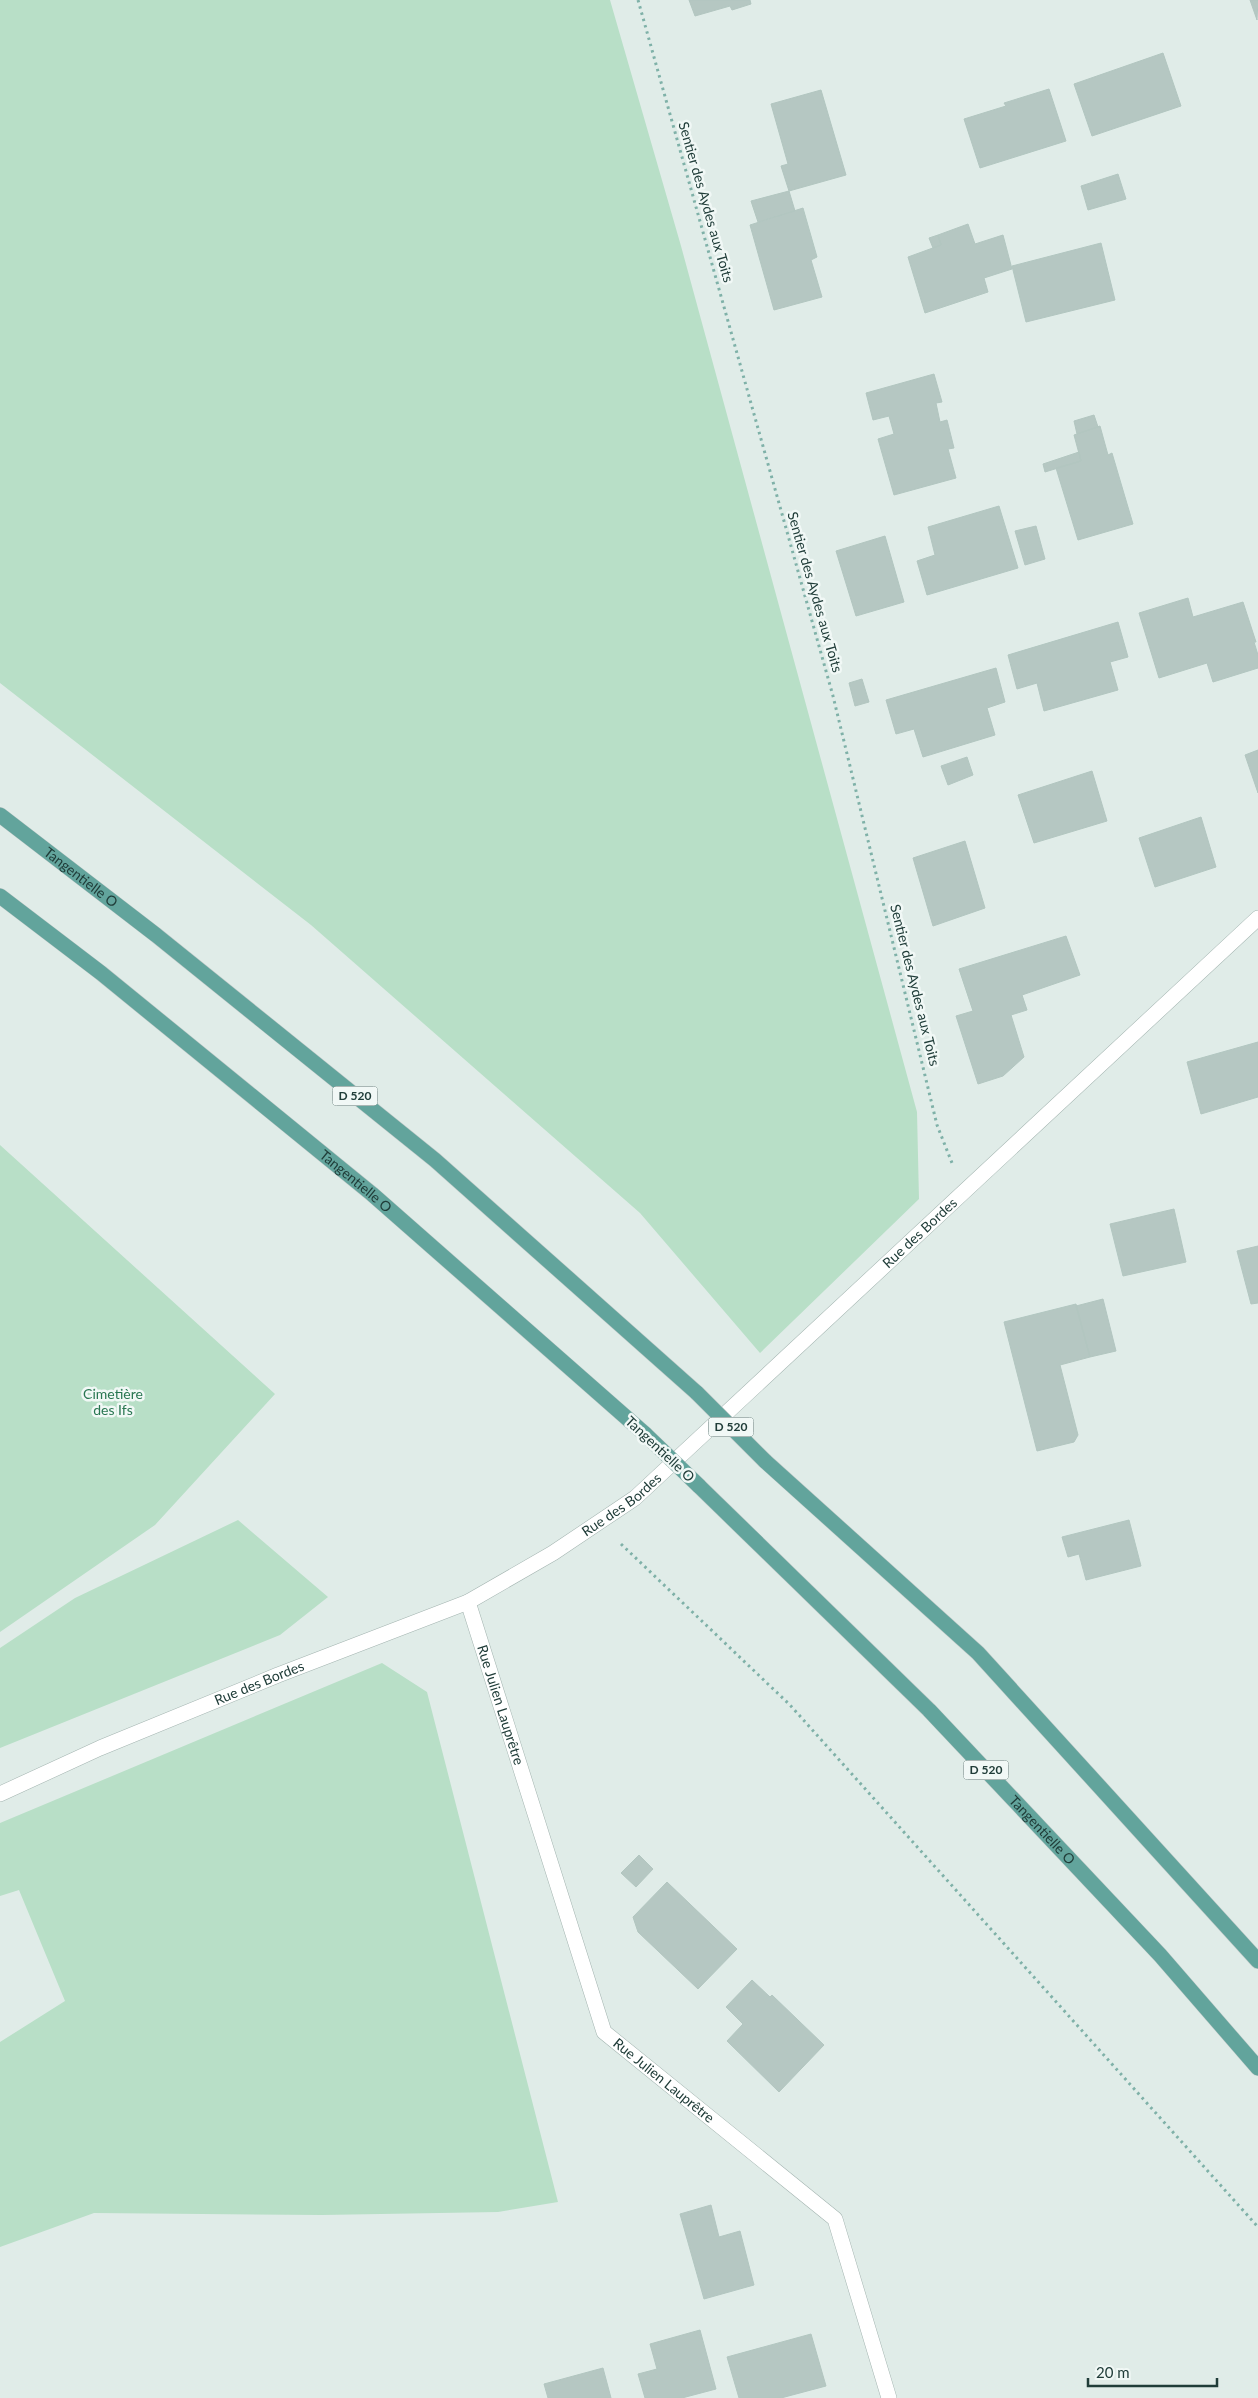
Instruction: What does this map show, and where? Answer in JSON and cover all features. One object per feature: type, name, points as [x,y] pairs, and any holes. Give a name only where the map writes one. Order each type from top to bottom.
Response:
[{"type":"main road","name":"Tangentielle O","points":[[0,815],[156,935],[434,1160],[697,1393],[765,1461],[978,1653],[1258,1961]]},
{"type":"main road","name":"Tangentielle O","points":[[0,896],[101,973],[372,1194],[644,1434],[929,1710],[1160,1955],[1258,2068]]},
{"type":"street","name":"Rue des Bordes","points":[[0,1794],[100,1748],[278,1674],[468,1602],[553,1553],[599,1522],[642,1492],[755,1388],[962,1191],[1258,918]]},
{"type":"street","name":"Rue Julien Lauprêtre","points":[[468,1602],[604,2032],[835,2219],[889,2398]]},
{"type":"path","name":"Sentier des Aydes aux Toits","points":[[638,0],[833,696],[937,1124],[962,1191]]},
{"type":"path","points":[[599,1522],[790,1705],[1258,2227]]},
{"type":"green space","points":[[0,0],[610,0],[681,246],[917,1112],[919,1199],[760,1353],[640,1213],[311,925],[0,683]]},
{"type":"green space","name":"Cimetière des Ifs","points":[[0,1145],[275,1394],[155,1525],[0,1632]]},
{"type":"green space","points":[[238,1520],[328,1597],[280,1635],[0,1748],[0,1648],[75,1598]]},
{"type":"green space","points":[[382,1663],[427,1692],[558,2202],[498,2212],[322,2215],[94,2213],[0,2247],[0,2042],[65,2001],[19,1890],[0,1896],[0,1823]]},
{"type":"building","points":[[689,0],[750,0],[751,4],[732,10],[730,6],[695,16]]},
{"type":"building","points":[[1250,0],[1258,0],[1257,20]]},
{"type":"building","points":[[1163,53],[1181,106],[1092,136],[1074,84]]},
{"type":"building","points":[[1049,89],[1066,141],[980,168],[964,119],[1006,106],[1004,103]]},
{"type":"building","points":[[821,90],[846,175],[789,191],[781,166],[788,164],[771,104]]},
{"type":"building","points":[[1118,174],[1126,199],[1088,210],[1081,186]]},
{"type":"building","points":[[789,191],[795,211],[758,222],[751,201]]},
{"type":"building","points":[[803,208],[817,257],[811,260],[822,297],[774,310],[750,225]]},
{"type":"building","points":[[968,224],[975,244],[1003,235],[1012,269],[984,278],[988,292],[925,313],[908,257],[941,245],[938,235]]},
{"type":"building","points":[[938,235],[941,245],[933,248],[929,238]]},
{"type":"building","points":[[1101,243],[1115,300],[1026,322],[1012,266]]},
{"type":"building","points":[[934,374],[942,402],[936,403],[940,422],[947,420],[954,448],[948,449],[956,478],[894,495],[878,439],[894,434],[889,416],[873,420],[866,393]]},
{"type":"building","points":[[1094,415],[1098,427],[1077,434],[1074,421]]},
{"type":"building","points":[[1100,426],[1108,455],[1112,453],[1133,524],[1078,540],[1056,468],[1081,461],[1074,435]]},
{"type":"building","points":[[1079,452],[1081,461],[1045,472],[1043,464]]},
{"type":"building","points":[[999,506],[1018,568],[927,595],[917,561],[935,555],[928,527]]},
{"type":"building","points":[[1036,526],[1045,559],[1025,565],[1015,531]]},
{"type":"building","points":[[885,536],[904,602],[856,616],[836,551]]},
{"type":"building","points":[[1188,598],[1193,617],[1243,602],[1256,642],[1254,642],[1258,655],[1258,668],[1213,682],[1207,663],[1159,678],[1139,613]]},
{"type":"building","points":[[1118,622],[1128,657],[1110,662],[1118,690],[1044,711],[1037,683],[1017,689],[1008,655]]},
{"type":"building","points":[[996,668],[1005,702],[987,708],[995,735],[923,757],[914,729],[896,734],[886,700]]},
{"type":"building","points":[[862,679],[869,702],[855,706],[849,683]]},
{"type":"building","points":[[1258,750],[1258,793],[1245,755]]},
{"type":"building","points":[[967,757],[973,775],[948,785],[941,766]]},
{"type":"building","points":[[1092,771],[1107,821],[1034,843],[1018,795]]},
{"type":"building","points":[[1201,817],[1216,867],[1155,887],[1139,838]]},
{"type":"building","points":[[965,841],[985,908],[933,926],[913,858]]},
{"type":"building","points":[[1066,936],[1080,975],[1022,995],[1027,1010],[1011,1015],[1024,1057],[1003,1076],[978,1084],[956,1016],[973,1011],[959,969]]},
{"type":"building","points":[[1258,1042],[1258,1097],[1201,1114],[1187,1062]]},
{"type":"building","points":[[1174,1209],[1186,1262],[1123,1276],[1110,1224]]},
{"type":"building","points":[[1258,1246],[1258,1303],[1251,1304],[1237,1251]]},
{"type":"building","points":[[1103,1299],[1116,1351],[1090,1357],[1076,1306]]},
{"type":"building","points":[[1076,1304],[1090,1357],[1060,1365],[1078,1435],[1074,1442],[1037,1451],[1004,1322]]},
{"type":"building","points":[[1129,1520],[1141,1566],[1086,1580],[1079,1554],[1068,1557],[1062,1537]]},
{"type":"building","points":[[639,1855],[653,1869],[636,1887],[621,1873]]},
{"type":"building","points":[[667,1882],[737,1949],[698,1989],[638,1932],[633,1917]]},
{"type":"building","points":[[752,1980],[770,1997],[772,1995],[824,2045],[779,2092],[727,2041],[743,2024],[726,2007]]},
{"type":"building","points":[[711,2205],[719,2237],[740,2231],[754,2285],[704,2299],[680,2214]]},
{"type":"building","points":[[700,2330],[716,2389],[682,2398],[645,2398],[638,2374],[657,2369],[650,2344]]},
{"type":"building","points":[[811,2334],[826,2386],[781,2398],[739,2398],[727,2357]]},
{"type":"building","points":[[603,2368],[611,2398],[548,2398],[544,2384]]}]
